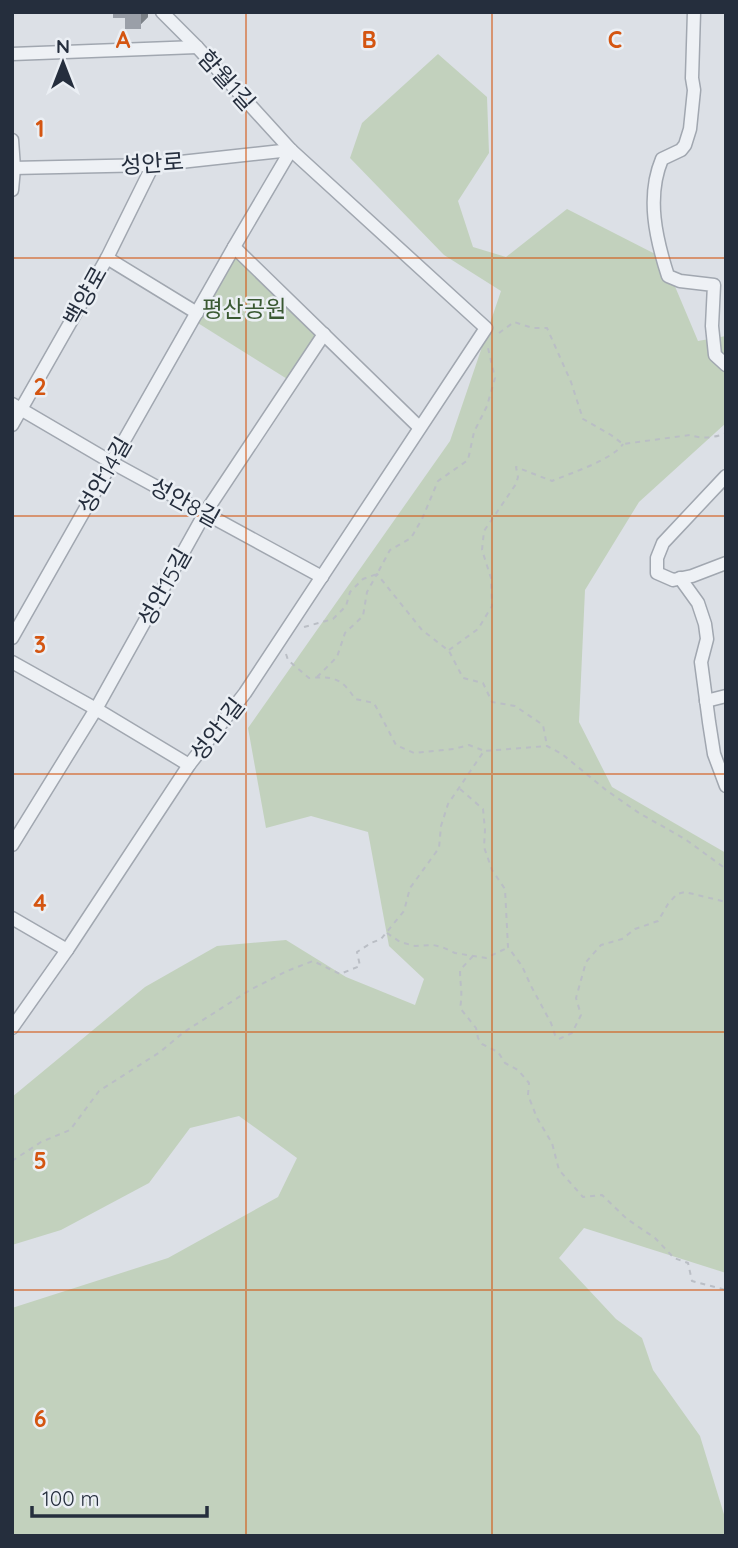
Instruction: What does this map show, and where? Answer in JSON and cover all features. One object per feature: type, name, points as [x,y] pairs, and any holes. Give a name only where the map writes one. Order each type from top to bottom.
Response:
[{"type":"street","name":"함월1길","points":[[162,12],[291,150]]},
{"type":"street","points":[[694,12],[694,90],[690,129],[681,150],[662,159],[658,167],[653,201],[658,246],[668,276],[680,281],[714,285],[712,326],[715,355],[726,365]]},
{"type":"street","points":[[12,54],[197,47]]},
{"type":"street","points":[[12,140],[12,190]]},
{"type":"street","points":[[291,150],[486,328],[480,339]]},
{"type":"street","name":"성안로","points":[[13,168],[153,165],[291,150]]},
{"type":"street","name":"성안14길","points":[[12,638],[291,150]]},
{"type":"street","name":"백양로","points":[[12,425],[17,407],[107,258],[153,165]]},
{"type":"street","points":[[234,247],[419,427]]},
{"type":"street","points":[[107,258],[197,313]]},
{"type":"street","name":"성안15길","points":[[12,845],[96,709],[205,513],[324,334]]},
{"type":"street","name":"성안1길","points":[[12,1028],[189,765],[245,693],[419,427],[480,339]]},
{"type":"street","name":"성안8길","points":[[17,407],[111,462],[322,577]]},
{"type":"street","points":[[726,476],[663,542],[657,558],[657,573],[673,580],[726,563]]},
{"type":"street","points":[[680,578],[698,603],[705,624],[707,639],[701,662],[706,701],[714,754],[726,786]]},
{"type":"street","points":[[12,662],[189,765]]},
{"type":"street","points":[[706,701],[726,696]]},
{"type":"street","points":[[12,918],[67,950]]},
{"type":"path","points":[[317,677],[337,657],[345,634],[363,616],[366,593],[390,550],[411,538],[438,481],[468,460],[474,432],[487,405],[495,378],[489,349],[480,339],[502,332],[514,322],[533,328],[547,328],[571,382],[583,419],[624,444],[690,435],[699,439],[726,433]]},
{"type":"path","points":[[449,651],[478,629],[492,606],[491,578],[482,550],[484,531],[516,484],[516,467],[552,481],[603,458],[624,444]]},
{"type":"path","points":[[303,627],[333,619],[346,606],[350,592],[363,579],[377,574]]},
{"type":"path","points":[[377,574],[422,630],[449,651],[463,678],[483,682],[492,702],[515,706],[542,726],[547,746]]},
{"type":"path","points":[[280,640],[288,660],[309,678],[330,676],[346,686],[355,699],[374,703],[396,745],[414,753],[468,745],[484,751],[547,746],[562,754],[639,813],[685,839],[726,869]]},
{"type":"path","points":[[12,1161],[41,1142],[70,1129],[99,1091],[250,990],[313,961],[340,974],[360,966],[357,953],[381,939],[404,911],[410,888],[439,848],[441,826],[448,804],[484,751]]},
{"type":"path","points":[[459,789],[483,809],[484,847],[492,870],[505,889],[508,947],[522,966],[559,1039],[572,1033],[581,1015],[576,998],[578,989],[586,962],[601,946],[658,921],[677,894],[685,892],[726,902]]},
{"type":"path","points":[[386,932],[400,942],[415,946],[433,945],[455,953],[486,958],[508,947]]},
{"type":"path","points":[[473,956],[460,970],[463,993],[460,1008],[476,1028],[482,1044],[498,1052],[505,1063],[518,1070],[529,1083],[528,1095],[537,1118],[552,1143],[559,1170],[583,1197],[602,1195],[627,1219],[655,1238],[674,1258],[688,1263],[692,1281],[726,1290]]},
{"type":"green space","points":[[438,54],[487,97],[489,153],[458,201],[473,247],[506,257],[567,209],[663,258],[698,341],[726,336],[726,423],[639,502],[585,590],[579,722],[612,787],[726,853],[726,1273],[584,1228],[559,1258],[616,1319],[642,1338],[653,1370],[700,1436],[726,1521],[726,1536],[12,1536],[12,1308],[168,1258],[278,1197],[297,1158],[239,1116],[190,1128],[149,1183],[61,1230],[12,1245],[12,1097],[145,987],[217,946],[286,940],[346,977],[415,1005],[424,979],[389,946],[368,832],[311,816],[266,828],[248,728],[450,441],[501,291],[444,255],[350,158],[362,123]]},
{"type":"green space","name":"평산공원","points":[[234,247],[324,334],[292,382],[193,320]]}]
